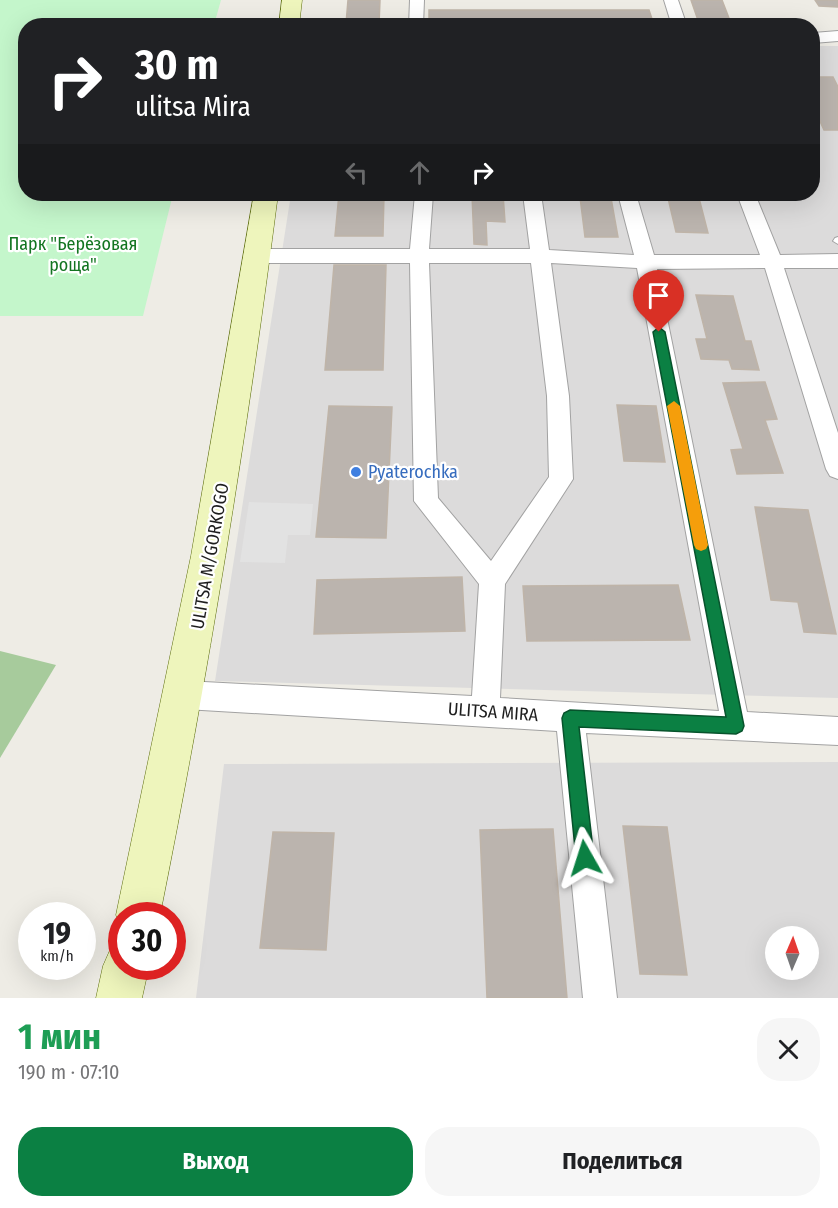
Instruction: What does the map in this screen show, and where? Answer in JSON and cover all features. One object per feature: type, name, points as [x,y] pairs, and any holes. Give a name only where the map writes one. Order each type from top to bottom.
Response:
[{"type":"main road","points":[[290,18],[292,0]]},
{"type":"main road","name":"ULITSA M/GORKOGO","points":[[141,902],[185,695],[228,452],[265,201]]},
{"type":"main road","points":[[119,998],[123,980]]},
{"type":"street","points":[[416,18],[417,0]]},
{"type":"street","points":[[671,0],[677,18]]},
{"type":"street","points":[[820,37],[838,36]]},
{"type":"street","points":[[423,201],[419,254],[426,501],[492,581]]},
{"type":"street","points":[[485,711],[492,581],[561,479],[558,396],[533,201]]},
{"type":"street","points":[[629,201],[646,262],[736,726]]},
{"type":"street","points":[[749,201],[772,260],[838,469]]},
{"type":"street","points":[[257,255],[541,256],[646,262],[838,261]]},
{"type":"street","name":"ULITSA MIRA","points":[[185,695],[838,731]]},
{"type":"street","points":[[570,718],[600,998]]},
{"type":"shaded area","points":[[820,46],[838,46],[838,698],[215,681],[290,201],[820,201]]},
{"type":"shaded area","points":[[249,502],[313,504],[310,535],[288,535],[285,563],[240,562]]},
{"type":"shaded area","points":[[838,762],[838,998],[196,998],[224,764]]},
{"type":"green space","name":"Парк \"Берёзовая роща\"","points":[[0,0],[221,0],[216,18],[18,18],[18,201],[171,201],[143,316],[0,316]]},
{"type":"green space","points":[[0,651],[56,665],[0,758]]},
{"type":"building","points":[[348,0],[380,0],[379,18],[346,18]]},
{"type":"building","points":[[691,0],[722,0],[729,18],[697,18]]},
{"type":"building","points":[[815,0],[838,0],[838,7],[819,6]]},
{"type":"building","points":[[429,10],[649,10],[652,18],[429,18]]},
{"type":"building","points":[[820,77],[833,77],[838,87],[838,130],[824,130],[820,121]]},
{"type":"building","points":[[338,201],[384,201],[383,236],[335,236]]},
{"type":"building","points":[[472,201],[504,201],[505,222],[486,221],[487,245],[474,244]]},
{"type":"building","points":[[580,201],[612,201],[618,237],[585,237]]},
{"type":"building","points":[[669,201],[700,201],[708,233],[676,232]]},
{"type":"building","points":[[334,265],[386,265],[383,370],[325,370]]},
{"type":"building","points":[[696,295],[733,296],[745,341],[751,341],[759,370],[732,369],[729,360],[701,359],[696,339],[707,339]]},
{"type":"building","points":[[765,382],[777,419],[765,420],[783,473],[737,474],[731,450],[743,449],[723,383]]},
{"type":"building","points":[[617,405],[656,406],[665,462],[624,461]]},
{"type":"building","name":"Pyaterochka","points":[[329,406],[392,407],[386,538],[316,537]]},
{"type":"building","points":[[755,507],[808,510],[836,634],[804,632],[798,602],[771,600]]},
{"type":"building","points":[[462,577],[465,631],[314,634],[317,580]]},
{"type":"building","points":[[678,585],[690,640],[527,641],[523,586]]},
{"type":"building","points":[[623,826],[667,827],[687,975],[640,974]]},
{"type":"building","points":[[553,829],[567,998],[487,998],[480,830]]},
{"type":"building","points":[[273,832],[334,833],[326,950],[260,948]]},
{"type":"slow traffic","points":[[674,406],[701,545]]},
{"type":"place","name":"Pyaterochka","points":[[356,472]]},
{"type":"route","points":[[585,858],[570,718],[736,726],[659,332]]}]
